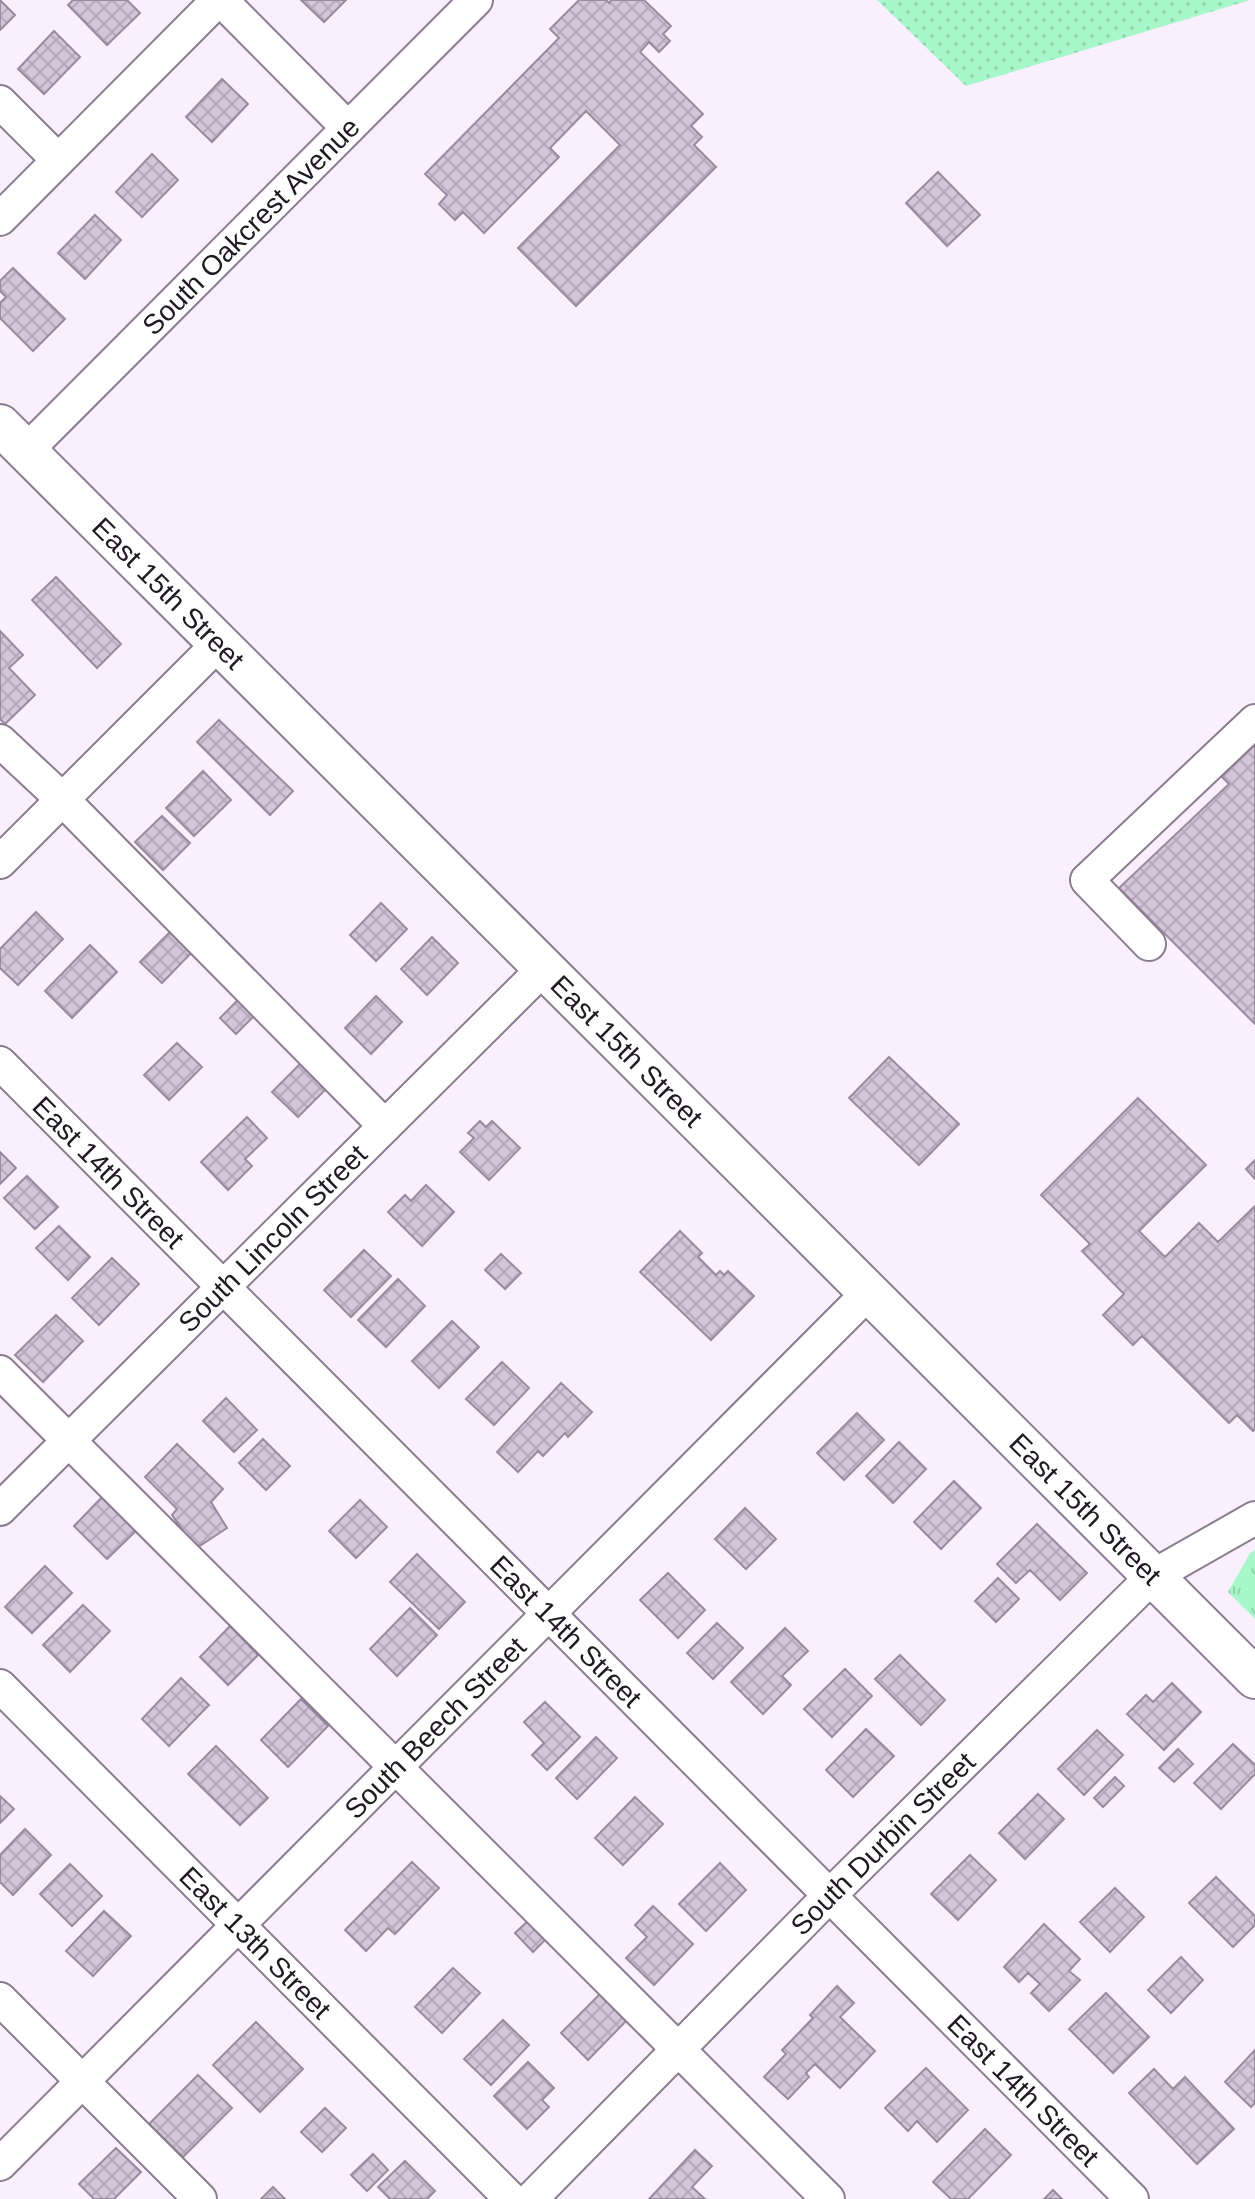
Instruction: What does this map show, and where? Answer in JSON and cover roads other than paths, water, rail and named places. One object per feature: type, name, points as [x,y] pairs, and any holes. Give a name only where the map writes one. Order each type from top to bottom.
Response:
[{"type":"main road","name":"East 15th Street","points":[[13,438],[1255,1678]]},
{"type":"street","points":[[0,219],[219,0],[348,128]]},
{"type":"street","name":"South Oakcrest Avenue","points":[[13,438],[348,128],[476,0]]},
{"type":"street","points":[[0,102],[58,160]]},
{"type":"street","points":[[0,862],[219,643]]},
{"type":"street","points":[[1149,944],[1087,880],[1255,721]]},
{"type":"street","points":[[0,741],[62,799],[385,1126]]},
{"type":"street","name":"South Lincoln Street","points":[[0,1509],[544,968]]},
{"type":"street","name":"East 14th Street","points":[[0,1063],[1132,2199]]},
{"type":"street","name":"South Beech Street","points":[[0,2164],[869,1292]]},
{"type":"street","points":[[0,1372],[828,2199]]},
{"type":"street","name":"South Durbin Street","points":[[531,2199],[829,1896],[1153,1576],[1255,1518]]},
{"type":"street","name":"East 13th Street","points":[[0,1686],[511,2199]]},
{"type":"street","points":[[0,1999],[200,2199]]}]
